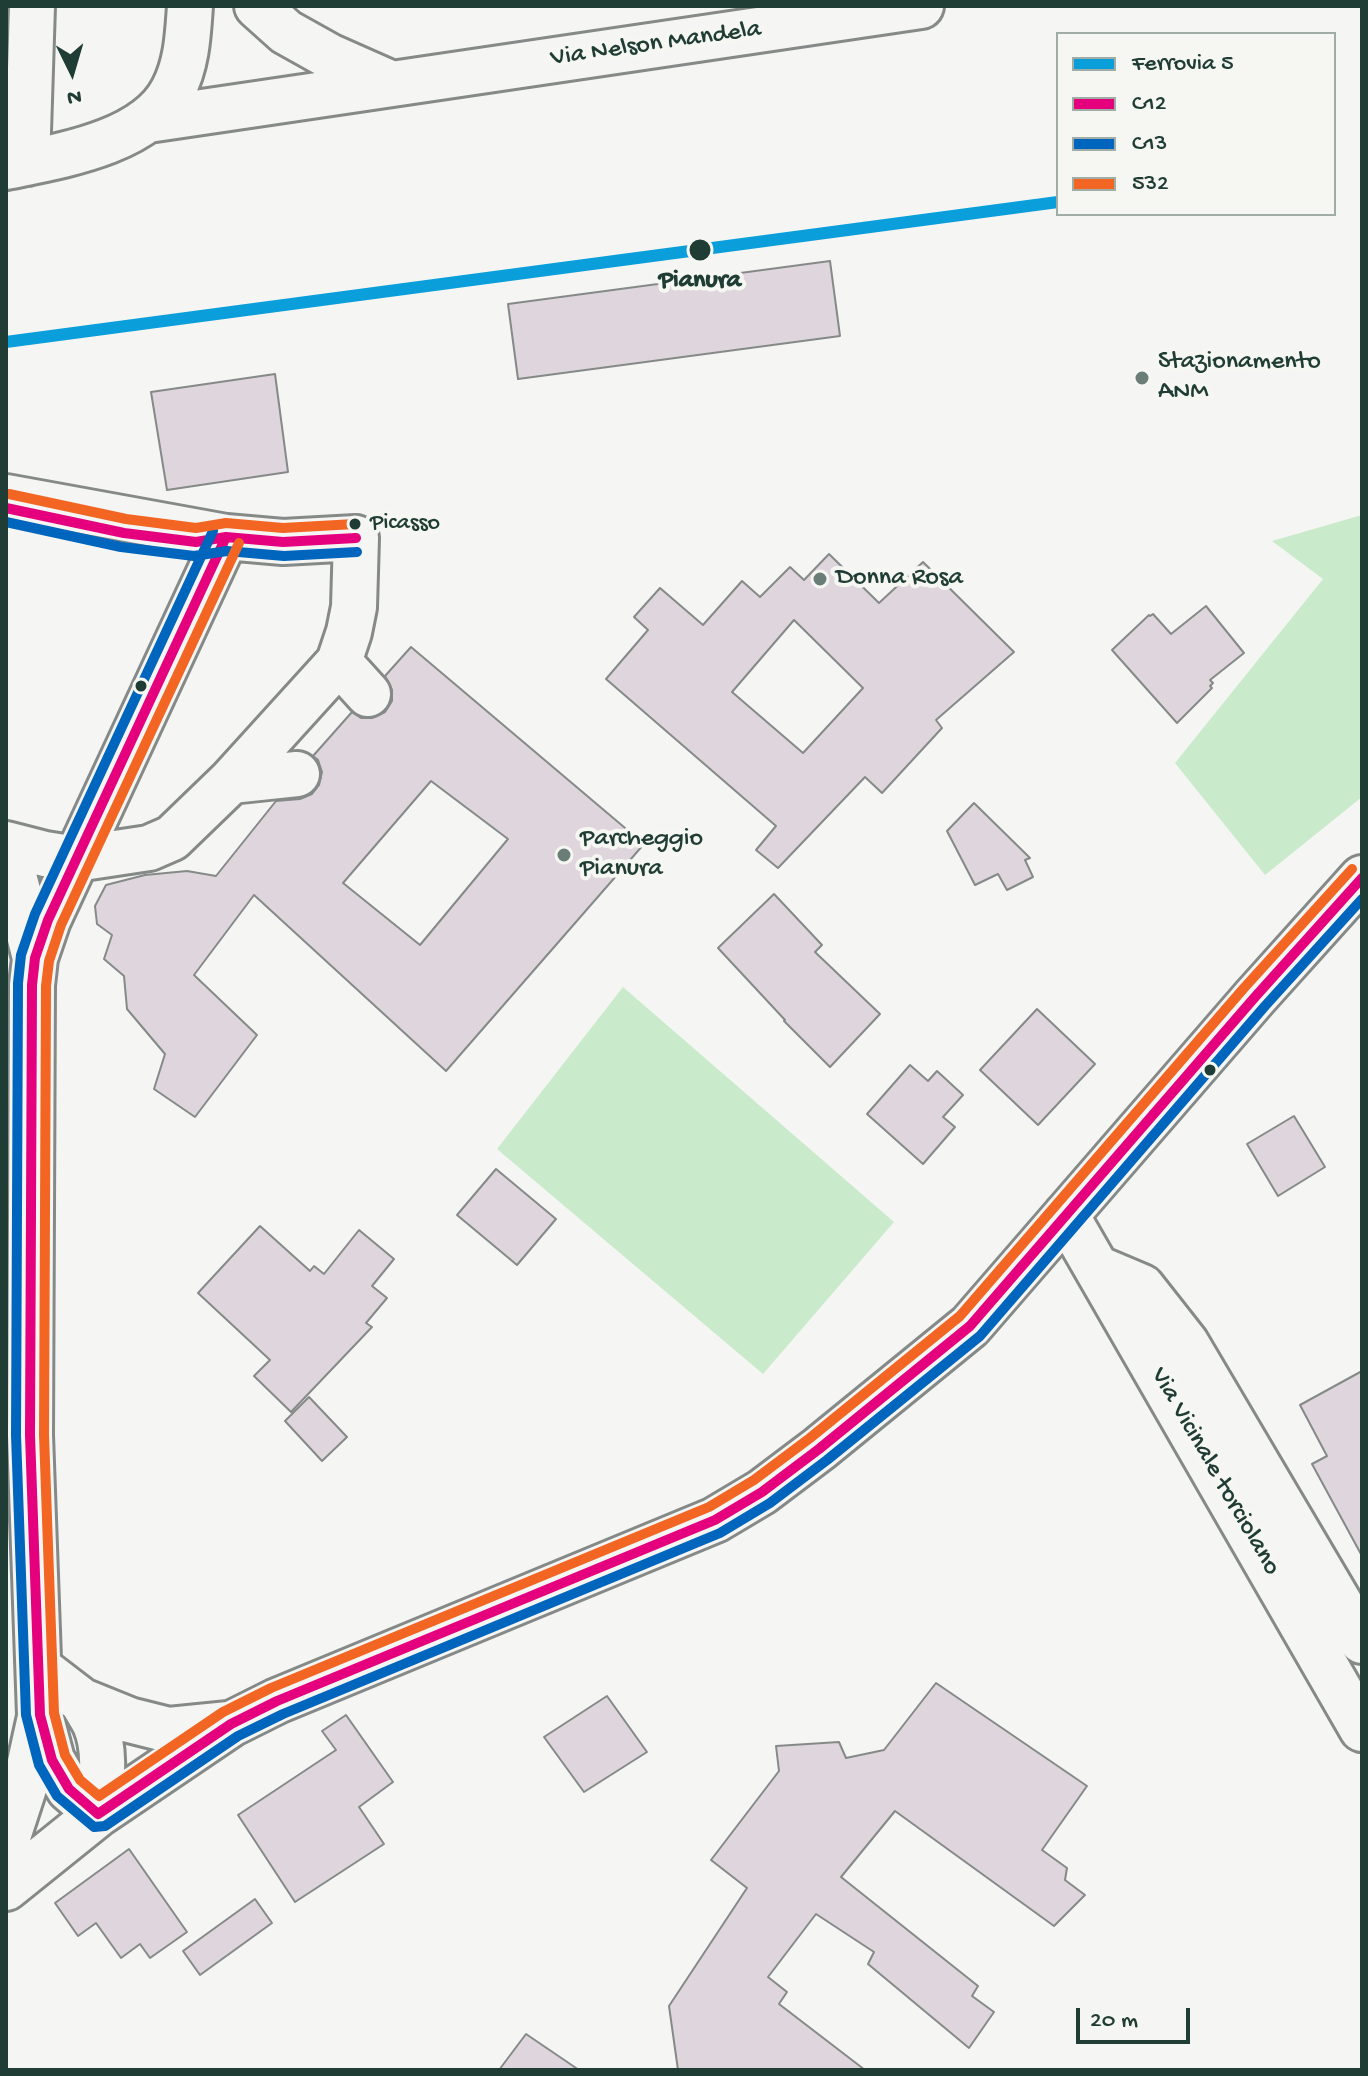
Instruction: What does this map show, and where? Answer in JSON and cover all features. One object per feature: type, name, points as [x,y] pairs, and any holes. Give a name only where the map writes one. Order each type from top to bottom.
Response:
[{"type":"street","name":"Via Nelson Mandela","points":[[32,6],[16,165],[117,138],[148,120],[173,91],[187,51],[190,6]]},
{"type":"street","points":[[257,6],[286,32],[329,56],[390,83]]},
{"type":"street","name":"Via Nelson Mandela","points":[[148,120],[921,6]]},
{"type":"street","points":[[6,497],[226,537],[283,542],[356,538],[354,607],[339,662],[231,781],[172,838],[149,848],[76,859],[6,844],[35,958]]},
{"type":"street","points":[[6,508],[124,533],[196,542],[226,537]]},
{"type":"street","points":[[6,1843],[25,1785],[40,1715],[36,1627],[18,1428],[18,1365],[31,1183],[32,985],[35,958],[48,920],[226,537]]},
{"type":"street","points":[[339,662],[368,694]]},
{"type":"street","points":[[231,781],[297,774]]},
{"type":"street","points":[[6,1888],[98,1814],[231,1724],[277,1701],[715,1520],[762,1492],[970,1326],[1362,878]]},
{"type":"street","points":[[6,1219],[31,1183]]},
{"type":"street","name":"Via Vicinale torciolano","points":[[1066,1215],[1362,1729]]},
{"type":"street","points":[[1097,1268],[1142,1287],[1186,1343],[1362,1641]]},
{"type":"street","points":[[39,1668],[82,1701],[129,1720],[169,1730],[231,1724]]},
{"type":"street","points":[[82,1701],[96,1726],[100,1743],[102,1775],[98,1814]]},
{"type":"street","points":[[40,1715],[52,1760],[69,1789],[98,1814]]},
{"type":"green space","points":[[1362,515],[1362,797],[1265,875],[1175,763],[1323,579],[1272,541]]},
{"type":"green space","points":[[623,987],[894,1222],[763,1374],[497,1149]]},
{"type":"building","points":[[830,261],[840,336],[518,379],[508,304]]},
{"type":"building","points":[[275,374],[288,472],[167,490],[151,392]]},
{"type":"building","points":[[829,554],[879,603],[923,562],[1014,652],[936,720],[942,728],[882,793],[865,777],[778,868],[756,850],[776,826],[606,679],[648,630],[634,617],[660,588],[703,625],[742,581],[760,597],[790,567],[804,580]],"holes":[[[794,620],[863,688],[803,753],[732,692]]]},
{"type":"building","points":[[1206,606],[1244,653],[1210,680],[1212,688],[1177,723],[1112,650],[1149,615],[1153,614],[1171,634]]},
{"type":"building","name":"Parcheggio Pianura","points":[[411,647],[644,844],[446,1071],[254,895],[194,975],[257,1035],[195,1117],[154,1089],[165,1054],[127,1009],[124,976],[104,959],[112,935],[97,924],[95,906],[106,885],[145,875],[187,871],[216,876],[276,801],[300,799],[312,794],[319,785],[322,772],[313,756],[352,712],[361,718],[372,718],[385,712],[392,701],[392,690],[385,676]],"holes":[[[431,781],[508,839],[420,945],[343,883]]]},
{"type":"building","points":[[974,803],[1030,858],[1025,860],[1033,877],[1007,890],[998,874],[975,885],[947,831]]},
{"type":"building","points":[[774,894],[822,945],[815,952],[880,1014],[830,1067],[718,948]]},
{"type":"building","points":[[1037,1009],[1095,1064],[1038,1125],[980,1070]]},
{"type":"building","points":[[910,1065],[928,1081],[937,1071],[963,1095],[943,1117],[955,1127],[923,1164],[867,1114]]},
{"type":"building","points":[[1294,1116],[1325,1167],[1278,1196],[1247,1144]]},
{"type":"building","points":[[496,1169],[556,1219],[517,1265],[457,1215]]},
{"type":"building","points":[[260,1226],[310,1271],[314,1266],[324,1274],[359,1230],[394,1259],[372,1286],[387,1298],[366,1323],[372,1327],[291,1412],[254,1376],[270,1360],[198,1293]]},
{"type":"building","points":[[1362,1371],[1362,1556],[1312,1464],[1327,1456],[1300,1405]]},
{"type":"building","points":[[309,1397],[347,1437],[322,1461],[285,1421]]},
{"type":"building","points":[[936,1683],[1087,1786],[1042,1850],[1067,1868],[1065,1880],[1085,1895],[1054,1926],[895,1811],[841,1877],[978,1986],[972,1996],[994,2012],[969,2048],[868,1964],[874,1952],[816,1914],[768,1977],[787,1992],[779,2004],[865,2070],[678,2070],[669,2006],[747,1888],[711,1860],[779,1771],[776,1746],[839,1742],[846,1758],[884,1750]]},
{"type":"building","points":[[607,1696],[647,1752],[584,1792],[544,1737]]},
{"type":"building","points":[[346,1715],[393,1782],[359,1807],[384,1844],[295,1902],[238,1815],[336,1750],[322,1731]]},
{"type":"building","points":[[129,1849],[187,1932],[150,1958],[140,1944],[121,1958],[96,1923],[78,1936],[55,1903]]},
{"type":"building","points":[[255,1899],[272,1923],[200,1975],[183,1951]]},
{"type":"building","points":[[526,2034],[579,2070],[499,2070]]},
{"type":"rail line","name":"5","points":[[6,342],[1056,202]]},
{"type":"transit line","name":"532","points":[[9,494],[126,519],[196,528],[226,523],[283,528],[355,524]]},
{"type":"transit line","name":"C12","points":[[6,508],[124,533],[196,542],[226,537],[283,542],[356,538]]},
{"type":"transit line","name":"C13","points":[[6,522],[121,547],[194,556],[227,551],[284,556],[357,552]]},
{"type":"transit line","name":"C13","points":[[213,531],[35,914],[21,955],[18,983],[16,1435],[26,1715],[39,1765],[57,1796],[94,1827],[105,1826],[238,1736],[283,1714],[720,1533],[770,1503],[980,1336],[1265,1006],[1362,899]]},
{"type":"transit line","name":"C12","points":[[226,537],[48,920],[35,958],[32,985],[30,1435],[40,1715],[52,1760],[69,1789],[98,1814],[231,1724],[277,1701],[715,1520],[762,1492],[970,1326],[1362,878]]},
{"type":"transit line","name":"532","points":[[239,543],[61,925],[49,961],[46,986],[44,1435],[54,1713],[65,1755],[80,1780],[99,1796],[223,1712],[271,1688],[709,1507],[754,1480],[960,1316],[1244,988],[1352,869]]},
{"type":"place","name":"Pianura","points":[[700,250]]},
{"type":"place","name":"Stazionamento ANM","points":[[1142,378]]},
{"type":"place","name":"Picasso","points":[[355,524]]},
{"type":"place","name":"Donna Rosa","points":[[820,579]]},
{"type":"place","name":"Parcheggio Pianura","points":[[564,855]]}]
